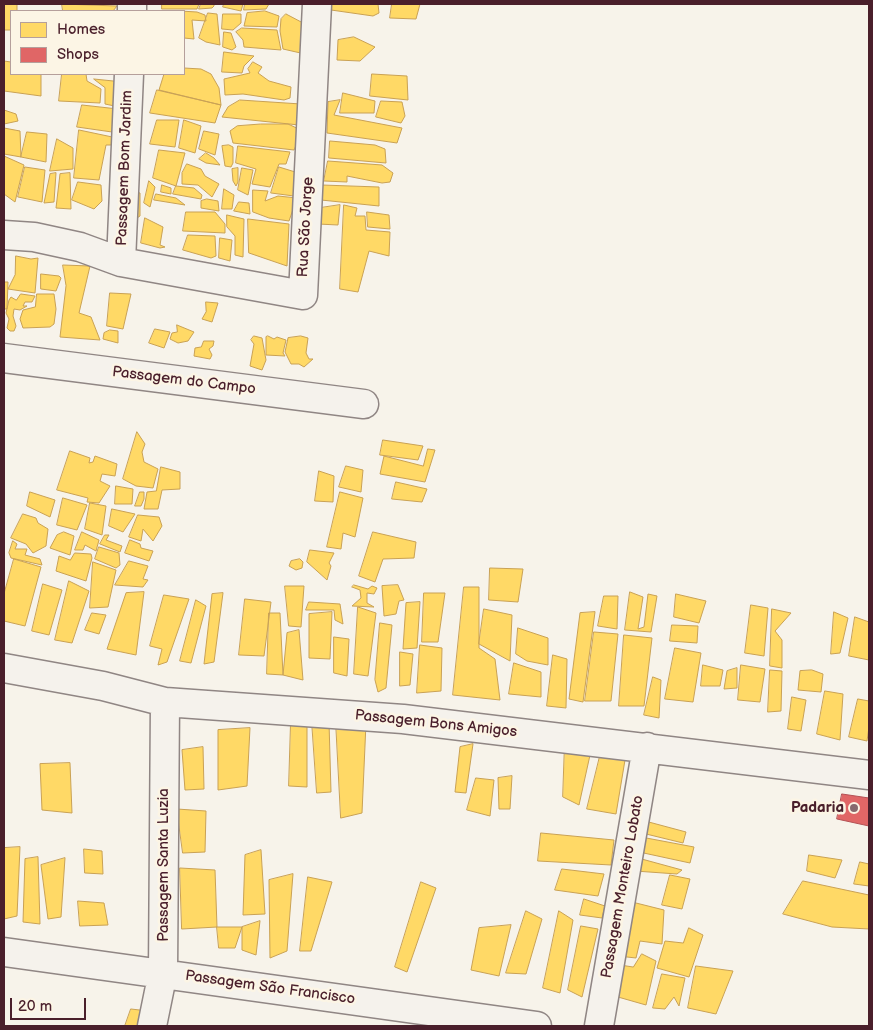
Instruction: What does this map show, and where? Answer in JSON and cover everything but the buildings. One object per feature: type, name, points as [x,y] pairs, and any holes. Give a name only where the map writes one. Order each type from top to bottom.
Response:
[{"type":"street","name":"Rua São Jorge","points":[[121,262],[302,295],[317,4]]},
{"type":"street","name":"Passagem Bom Jardim","points":[[4,235],[34,237],[80,248],[121,262],[129,75]]},
{"type":"street","name":"Passagem do Campo","points":[[4,358],[364,404]]},
{"type":"street","name":"Passagem Bons Amigos","points":[[4,668],[102,686],[165,702],[402,719],[869,775]]},
{"type":"street","name":"Passagem Santa Luzia","points":[[152,1026],[163,972],[165,702]]},
{"type":"street","name":"Passagem Monteiro Lobato","points":[[599,1026],[647,747]]},
{"type":"street","name":"Passagem São Francisco","points":[[4,952],[163,972],[537,1026]]},
{"type":"place","name":"Padaria","points":[[854,808]]}]
